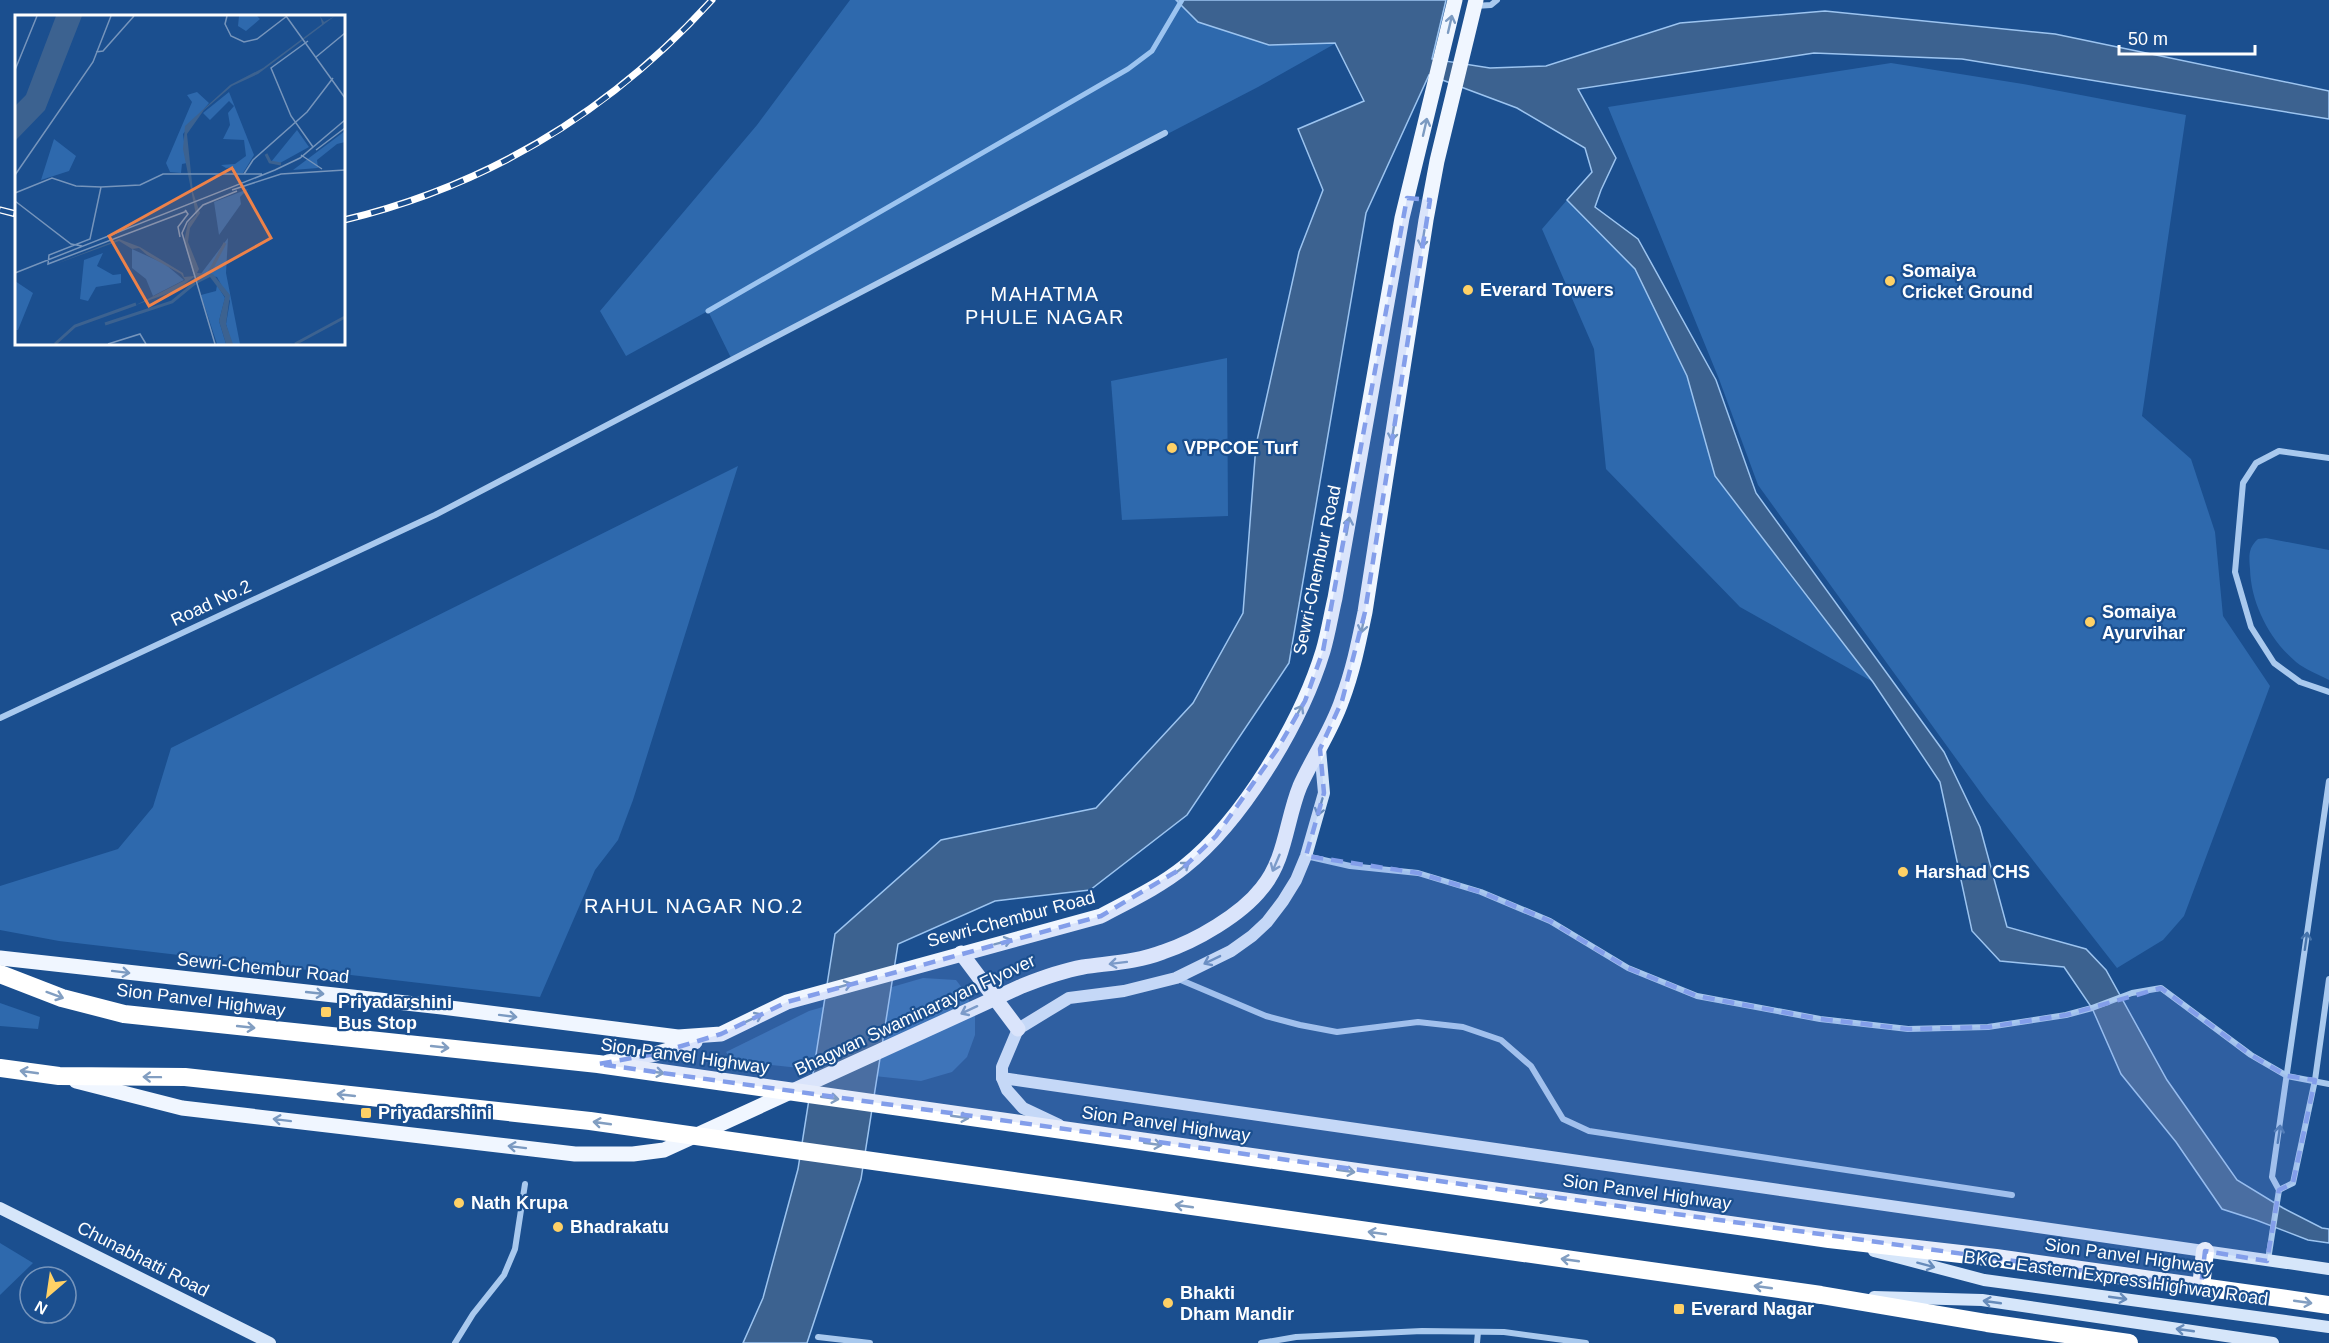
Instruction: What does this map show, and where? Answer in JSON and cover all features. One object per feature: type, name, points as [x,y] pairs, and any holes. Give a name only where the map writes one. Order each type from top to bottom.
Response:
[{"type":"highway","name":"Sion Panvel Highway","points":[[0,974],[62,998],[124,1014],[598,1064],[1829,1239],[1996,1258],[2329,1305]]},
{"type":"highway","points":[[0,1068],[59,1076],[184,1077],[590,1121],[1821,1295],[1987,1323],[2129,1343]]},
{"type":"highway","points":[[2201,1287],[2205,1251]]},
{"type":"main road","name":"Sewri-Chembur Road","points":[[0,958],[442,1007],[678,1037],[721,1034],[787,1002],[1101,916],[1155,887],[1184,867],[1216,836],[1253,789],[1305,701],[1326,640],[1407,198],[1455,0]]},
{"type":"main road","name":"Bhagwan Swaminarayan Flyover","points":[[59,1076],[182,1108],[575,1154],[633,1154],[664,1150],[1022,986],[1049,975],[1082,967],[1130,961],[1164,952],[1208,931],[1242,908],[1262,888],[1274,869],[1300,787],[1342,701],[1356,655],[1365,612],[1430,200],[1475,3]]},
{"type":"main road","points":[[1407,198],[1430,200]]},
{"type":"main road","points":[[961,953],[1018,1029]]},
{"type":"main road","points":[[598,1064],[655,1054],[721,1034]]},
{"type":"street","points":[[1475,3],[1491,4],[1497,0]]},
{"type":"street","name":"Road No.2","points":[[0,718],[435,515],[1165,133]]},
{"type":"street","points":[[2329,458],[2279,451],[2256,463],[2243,483],[2235,572],[2251,627],[2274,663],[2300,682],[2329,692]]},
{"type":"street","points":[[1077,1133],[1023,1108],[1012,1099],[1002,1078],[1002,1067],[1018,1029],[1070,998],[1124,991],[1176,978],[1231,951],[1259,929],[1283,901],[1296,880],[1306,856],[1324,793],[1320,749]]},
{"type":"street","points":[[2267,1261],[2279,1190],[2272,1177],[2329,781]]},
{"type":"street","points":[[1306,856],[1350,866],[1418,873],[1480,892],[1550,921],[1628,968],[1697,996],[1820,1019],[1908,1029],[1988,1027],[2092,1008],[2145,990],[2161,988],[2251,1055],[2287,1076],[2329,1084]]},
{"type":"street","points":[[1176,978],[1256,1012],[1300,1025],[1337,1032],[1418,1022],[1463,1027],[1501,1040],[1531,1066],[1563,1119],[1589,1131],[2012,1195]]},
{"type":"street","points":[[2279,1190],[2294,1183],[2315,1080],[2329,979]]},
{"type":"street","points":[[1002,1078],[2329,1269]]},
{"type":"street","points":[[455,1343],[473,1314],[504,1275],[515,1249],[525,1184]]},
{"type":"street","name":"Chunabhatti Road","points":[[0,1208],[270,1343]]},
{"type":"street","name":"BKC - Eastern Express Highway Road","points":[[1829,1239],[1984,1280],[2329,1327]]},
{"type":"street","points":[[1821,1295],[1983,1300],[2273,1343]]},
{"type":"street","points":[[1261,1343],[1296,1337],[1411,1331],[1504,1332],[1586,1343]]},
{"type":"street","points":[[1478,1332],[1478,1343]]},
{"type":"street","points":[[818,1337],[866,1343]]},
{"type":"highlighted area","points":[[1407,198],[1430,200],[1365,612],[1342,701],[1320,749],[1324,793],[1306,856],[1418,873],[1481,892],[1550,921],[1628,968],[1697,996],[1820,1019],[1908,1029],[1988,1027],[2066,1015],[2161,988],[2251,1055],[2287,1076],[2315,1080],[2293,1183],[2279,1190],[2267,1261],[2205,1251],[2201,1287],[598,1064],[655,1054],[721,1034],[787,1002],[1101,916],[1184,867],[1216,836],[1278,748],[1305,701],[1323,651]]},
{"type":"shaded area","points":[[850,0],[1176,0],[1198,22],[1338,42],[1258,87],[732,360],[708,311],[626,356],[600,311],[757,125]]},
{"type":"shaded area","points":[[1176,0],[1446,0],[1432,59],[1490,68],[1546,66],[1680,23],[1825,11],[2055,34],[2329,91],[2329,119],[1962,59],[1814,53],[1578,89],[1616,158],[1595,207],[1638,239],[1716,380],[1756,493],[1944,752],[1980,827],[2007,927],[2086,949],[2106,970],[2167,1080],[2237,1180],[2283,1208],[2322,1228],[2329,1229],[2329,1243],[2308,1240],[2222,1209],[2176,1142],[2121,1074],[2092,1008],[2064,967],[2000,961],[1972,931],[1940,782],[1873,682],[1715,476],[1687,376],[1635,269],[1567,200],[1592,172],[1585,148],[1517,108],[1429,75],[1366,213],[1289,663],[1187,815],[1090,890],[995,901],[898,944],[861,1179],[807,1343],[743,1343],[763,1298],[798,1169],[835,934],[941,840],[1096,808],[1193,703],[1243,613],[1256,445],[1299,252],[1323,190],[1298,129],[1364,101],[1335,43],[1269,45],[1198,22]]},
{"type":"shaded area","name":"Somaiya Ayurvihar","points":[[1891,63],[2023,84],[2186,115],[2142,416],[2191,459],[2215,532],[2223,616],[2270,686],[2184,916],[2163,940],[2117,968],[1986,800],[1758,485],[1719,379],[1608,107]]},
{"type":"shaded area","points":[[1567,200],[1635,269],[1687,376],[1715,476],[1873,682],[1740,607],[1606,469],[1594,349],[1542,229]]},
{"type":"shaded area","name":"VPPCOE Turf","points":[[1227,358],[1228,516],[1122,520],[1111,381]]},
{"type":"shaded area","points":[[738,466],[633,800],[618,840],[595,870],[540,997],[59,941],[0,930],[0,886],[118,849],[153,807],[171,748]]},
{"type":"shaded area","points":[[2266,538],[2329,550],[2329,680],[2300,665],[2280,646],[2264,622],[2251,583],[2249,556],[2255,542]]},
{"type":"shaded area","points":[[923,978],[956,980],[966,993],[975,1015],[975,1035],[967,1057],[952,1072],[921,1081],[733,1061],[726,1052],[809,1011]]},
{"type":"shaded area","points":[[0,1003],[40,1017],[38,1029],[0,1026]]},
{"type":"shaded area","points":[[0,1243],[33,1263],[18,1265],[18,1278],[0,1295]]},
{"type":"waterway","points":[[708,311],[1128,69],[1152,51],[1182,0]]},
{"type":"railway","points":[[345,220],[398,205],[449,186],[498,164],[545,138],[590,109],[632,76],[673,40],[712,0]]},
{"type":"railway","points":[[0,210],[15,214]]},
{"type":"place","name":"Somaiya Cricket Ground","points":[[1890,281]]},
{"type":"place","name":"Everard Towers","points":[[1468,290]]},
{"type":"place","name":"VPPCOE Turf","points":[[1172,448]]},
{"type":"place","name":"Somaiya Ayurvihar","points":[[2090,622]]},
{"type":"place","name":"Harshad CHS","points":[[1903,872]]},
{"type":"place","name":"Priyadarshini Bus Stop","points":[[326,1012]]},
{"type":"place","name":"Priyadarshini","points":[[366,1113]]},
{"type":"place","name":"Nath Krupa","points":[[459,1203]]},
{"type":"place","name":"Bhadrakatu","points":[[558,1227]]},
{"type":"place","name":"Bhakti Dham Mandir","points":[[1168,1303]]},
{"type":"place","name":"Everard Nagar","points":[[1679,1309]]},
{"type":"district","name":"MAHATMA PHULE NAGAR","points":[[1045,306]]},
{"type":"district","name":"RAHUL NAGAR NO.2","points":[[694,906]]}]
